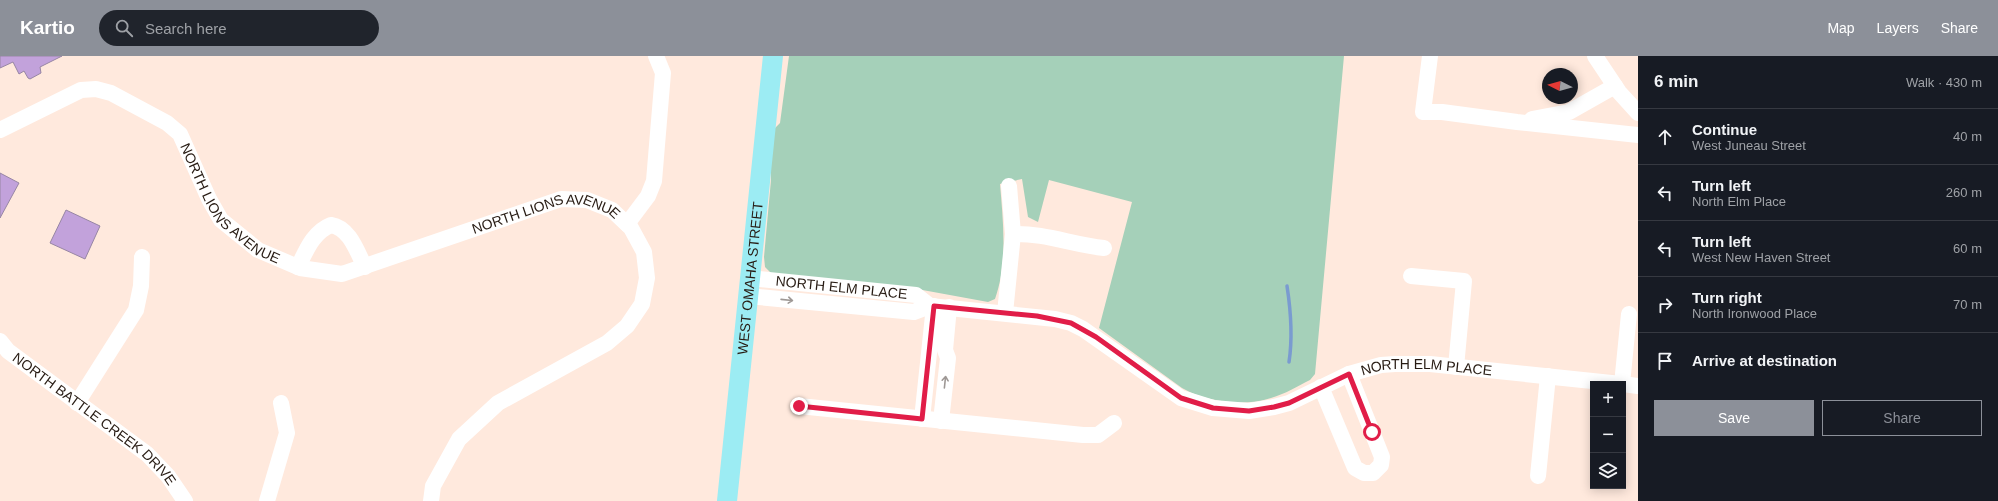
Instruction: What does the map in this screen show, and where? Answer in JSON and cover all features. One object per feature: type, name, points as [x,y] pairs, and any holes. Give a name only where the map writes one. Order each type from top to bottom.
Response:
[{"type":"main road","name":"WEST OMAHA STREET","points":[[727,501],[773,56]]},
{"type":"street","points":[[629,226],[648,196],[654,181],[663,73],[656,56]]},
{"type":"street","points":[[1430,56],[1423,112],[1465,115],[1638,135]]},
{"type":"street","points":[[1595,56],[1615,86],[1638,113]]},
{"type":"street","points":[[1517,122],[1569,112],[1615,86]]},
{"type":"street","name":"NORTH LIONS AVENUE","points":[[0,130],[80,90],[96,89],[111,93],[167,123],[180,134],[209,199],[222,220],[258,250],[298,267],[342,274],[561,199],[587,200],[612,210],[629,226],[644,252],[647,278],[642,304],[628,326],[607,343],[498,403],[459,439],[433,486],[431,501]]},
{"type":"street","points":[[1005,313],[1013,234],[1009,186]]},
{"type":"street","name":"NORTH LIONS AVENUE","points":[[298,267],[311,242],[325,227],[331,225],[342,228],[348,235],[365,267]]},
{"type":"street","points":[[1013,234],[1045,236],[1090,247],[1104,248]]},
{"type":"street","points":[[77,403],[136,310],[141,286],[142,257]]},
{"type":"street","points":[[1410,276],[1464,280],[1456,367]]},
{"type":"street","name":"NORTH ELM PLACE","points":[[749,287],[914,312],[938,306],[1055,318],[1071,323],[1096,337],[1167,389],[1186,400],[1202,406],[1236,410],[1262,409],[1289,403],[1349,374],[1373,367],[1395,364],[1411,363],[1594,381]]},
{"type":"street","points":[[922,419],[938,306]]},
{"type":"street","points":[[938,306],[945,350],[948,358],[941,421]]},
{"type":"street","points":[[1622,381],[1629,314]]},
{"type":"street","name":"NORTH BATTLE CREEK DRIVE","points":[[0,340],[8,351],[147,454],[168,476],[185,501]]},
{"type":"street","points":[[1321,387],[1355,468],[1364,473],[1373,473],[1381,465],[1382,457],[1349,374]]},
{"type":"street","points":[[1538,476],[1548,376]]},
{"type":"street","name":"NORTH ELM PLACE","points":[[1626,384],[1638,386]]},
{"type":"street","points":[[267,501],[287,433],[282,403]]},
{"type":"street","points":[[799,406],[1083,435],[1098,435],[1114,424]]},
{"type":"green space","points":[[789,56],[1344,56],[1315,374],[1310,380],[1291,390],[1260,401],[1225,402],[1214,400],[1202,397],[1182,388],[1099,328],[1132,202],[1049,180],[1038,222],[1028,217],[1022,179],[1000,184],[1004,242],[1002,271],[995,299],[988,302],[917,289],[771,273],[765,267],[764,257],[771,180],[771,132],[780,123]]},
{"type":"building","points":[[0,56],[62,56],[40,67],[41,73],[30,79],[24,71],[19,74],[13,62],[0,68]]},
{"type":"building","points":[[0,173],[19,183],[0,218]]},
{"type":"building","points":[[66,210],[100,226],[85,259],[50,243]]},
{"type":"waterway","points":[[1287,286],[1291,324],[1289,362]]},
{"type":"route","points":[[799,406],[922,419],[934,306],[1055,318],[1071,323],[1096,337],[1181,398],[1202,406],[1213,408],[1249,411],[1274,407],[1289,403],[1349,374],[1372,432]]}]
